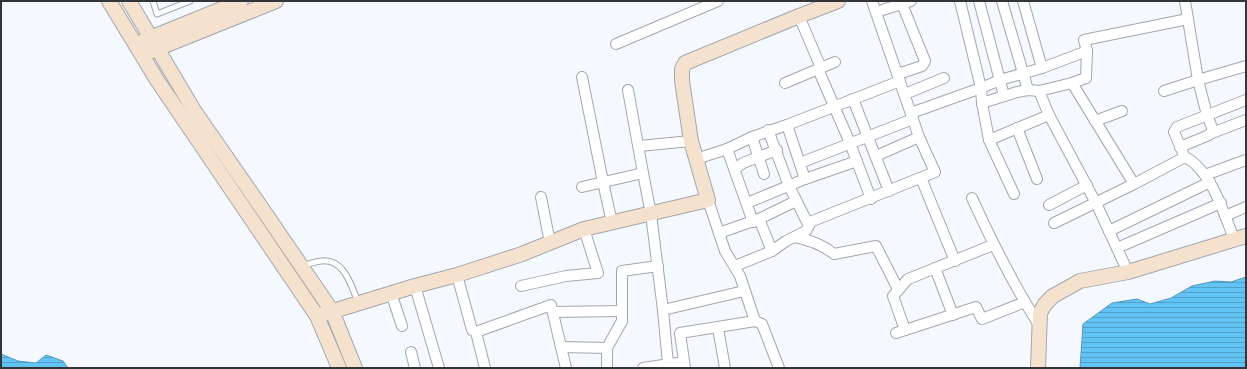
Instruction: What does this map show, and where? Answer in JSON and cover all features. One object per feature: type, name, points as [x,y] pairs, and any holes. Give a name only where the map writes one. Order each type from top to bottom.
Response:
[{"type":"street","points":[[109,1],[138,50],[317,316],[339,368]]},
{"type":"street","points":[[129,1],[195,112],[332,311],[355,368]]},
{"type":"street","points":[[138,50],[241,1]]},
{"type":"street","points":[[154,43],[276,1]]},
{"type":"street","points":[[616,44],[718,1]]},
{"type":"street","points":[[755,321],[740,276],[735,266],[727,257],[696,159],[682,81],[682,69],[685,63],[838,1]]},
{"type":"street","points":[[735,266],[772,251],[786,241],[806,231],[810,222],[871,199],[935,172],[919,138],[872,1]]},
{"type":"street","points":[[960,1],[981,88],[982,103],[989,140],[1014,194]]},
{"type":"street","points":[[979,1],[1004,96]]},
{"type":"street","points":[[1002,1],[1028,90]]},
{"type":"street","points":[[1023,1],[1042,68]]},
{"type":"street","points":[[1185,1],[1198,80],[1212,128],[1212,133]]},
{"type":"street","points":[[696,159],[728,149],[752,136],[787,125],[854,99],[922,66],[924,61],[907,2],[876,12]]},
{"type":"street","points":[[800,16],[834,107],[850,143],[871,199]]},
{"type":"street","points":[[982,103],[1028,90],[1039,91],[1086,78],[1087,51],[1084,40],[1188,18]]},
{"type":"street","points":[[800,163],[867,137],[912,116],[1000,80],[1042,68],[1087,51]]},
{"type":"street","points":[[785,83],[835,62]]},
{"type":"street","points":[[1164,91],[1246,66]]},
{"type":"street","points":[[582,77],[612,223]]},
{"type":"street","points":[[905,94],[944,78]]},
{"type":"street","points":[[1072,83],[1134,184]]},
{"type":"street","points":[[628,90],[651,214],[668,364]]},
{"type":"street","points":[[1039,91],[1049,115],[1096,203],[1128,272]]},
{"type":"street","points":[[854,99],[867,137],[889,191]]},
{"type":"street","points":[[1038,368],[1040,313],[1045,304],[1053,296],[1080,280],[1128,272],[1240,237],[1225,216],[1221,203],[1208,178],[1183,152],[1174,132],[1177,127],[1246,100]]},
{"type":"street","points":[[1095,122],[1122,110]]},
{"type":"street","points":[[989,140],[1049,115]]},
{"type":"street","points":[[1054,223],[1134,184],[1212,133],[1246,120]]},
{"type":"street","points":[[787,125],[805,179]]},
{"type":"street","points":[[1017,128],[1037,179]]},
{"type":"street","points":[[768,130],[777,150],[789,186],[809,226]]},
{"type":"street","points":[[752,136],[764,174]]},
{"type":"street","points":[[876,156],[919,138]]},
{"type":"street","points":[[639,146],[692,141]]},
{"type":"street","points":[[728,149],[747,203],[772,251]]},
{"type":"street","points":[[735,169],[743,163],[777,150]]},
{"type":"street","points":[[1109,232],[1208,178],[1246,160]]},
{"type":"street","points":[[747,203],[805,179],[857,161]]},
{"type":"street","points":[[582,187],[643,173]]},
{"type":"street","points":[[921,178],[955,261]]},
{"type":"street","points":[[1049,205],[1086,185]]},
{"type":"street","points":[[540,197],[550,243]]},
{"type":"street","points":[[972,198],[993,245],[1039,325]]},
{"type":"street","points":[[317,316],[391,293],[457,275],[522,254],[584,229],[708,200]]},
{"type":"street","points":[[719,233],[756,221],[796,201]]},
{"type":"street","points":[[1117,248],[1221,203]]},
{"type":"street","points":[[1225,216],[1246,207]]},
{"type":"street","points":[[521,286],[566,276],[598,273],[584,229]]},
{"type":"street","points":[[795,237],[812,240],[834,254],[876,246],[898,290]]},
{"type":"street","points":[[993,245],[908,279],[893,296],[901,332],[976,307],[982,319],[1025,302]]},
{"type":"street","points":[[607,368],[607,348],[622,321],[622,271],[658,266]]},
{"type":"street","points":[[935,268],[953,315]]},
{"type":"street","points":[[457,275],[472,330],[476,332],[485,368]]},
{"type":"street","points":[[416,286],[439,368]]},
{"type":"street","points":[[663,310],[744,291]]},
{"type":"street","points":[[391,293],[402,326]]},
{"type":"street","points":[[476,332],[551,305],[554,312],[566,368]]},
{"type":"street","points":[[554,312],[621,311]]},
{"type":"street","points":[[643,368],[668,364],[685,365],[680,333],[755,321],[762,324],[779,368]]},
{"type":"street","points":[[718,328],[725,368]]},
{"type":"street","points":[[561,347],[607,348]]},
{"type":"street","points":[[411,352],[415,368]]},
{"type":"lane","points":[[153,1],[157,14],[190,1]]},
{"type":"lane","points":[[301,266],[322,261],[332,262],[343,270],[348,278],[358,303]]},
{"type":"water","points":[[1246,277],[1246,368],[1080,368],[1083,324],[1112,303],[1137,299],[1150,304],[1171,298],[1192,286],[1215,281],[1231,282]]},
{"type":"water","points":[[1,354],[18,361],[36,363],[46,355],[63,361],[68,368],[1,368]]}]
